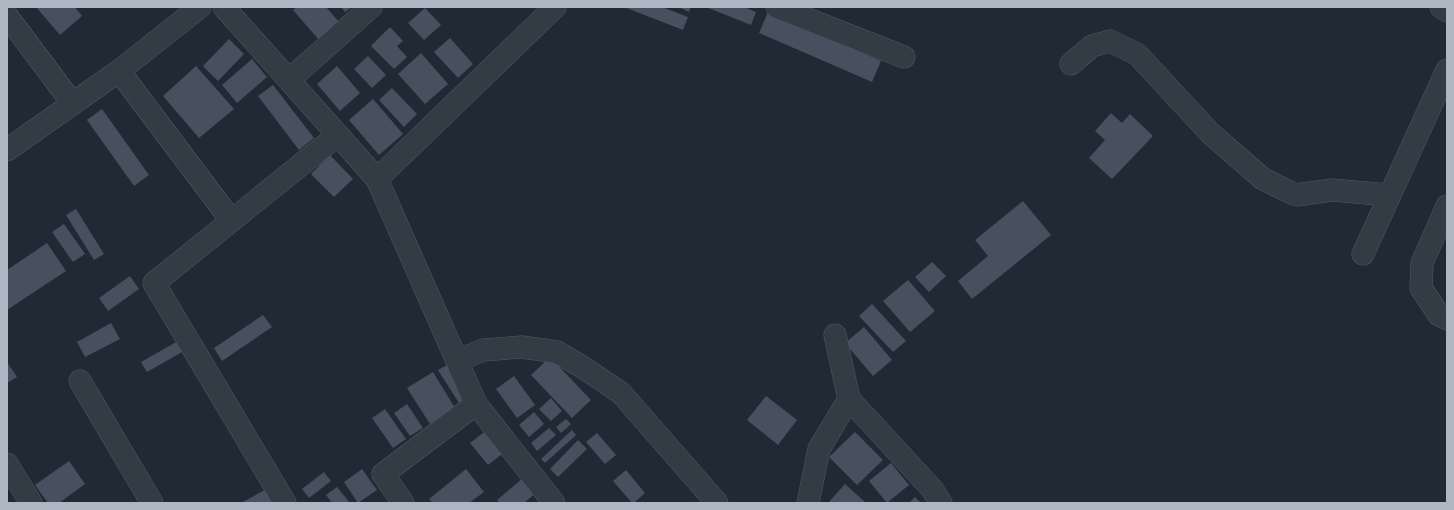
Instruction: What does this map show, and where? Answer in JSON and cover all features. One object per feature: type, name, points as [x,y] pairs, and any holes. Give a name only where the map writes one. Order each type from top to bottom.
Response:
[{"type":"street","points":[[7,150],[119,71],[200,7]]},
{"type":"street","points":[[224,7],[378,180],[476,404],[554,503]]},
{"type":"street","points":[[289,80],[370,7]]},
{"type":"street","points":[[378,180],[555,7]]},
{"type":"street","points":[[777,7],[904,56]]},
{"type":"street","points":[[1441,7],[1447,11]]},
{"type":"street","points":[[7,16],[73,104]]},
{"type":"street","points":[[1071,64],[1092,46],[1110,42],[1137,54],[1212,134],[1263,179],[1296,195],[1332,190],[1389,195]]},
{"type":"street","points":[[1363,254],[1447,70]]},
{"type":"street","points":[[119,71],[231,220]]},
{"type":"street","points":[[285,503],[154,283],[338,135]]},
{"type":"street","points":[[1447,206],[1422,262],[1421,288],[1439,315],[1447,319]]},
{"type":"street","points":[[835,335],[849,399],[932,489],[941,503]]},
{"type":"street","points":[[457,361],[483,350],[522,347],[557,352],[584,368],[621,394],[717,503]]},
{"type":"street","points":[[80,381],[152,503]]},
{"type":"street","points":[[808,503],[819,449],[849,399]]},
{"type":"street","points":[[395,500],[383,474],[476,404]]},
{"type":"street","points":[[7,464],[31,503]]},
{"type":"building","points":[[36,7],[75,7],[82,16],[60,35]]},
{"type":"building","points":[[297,7],[326,7],[340,23],[319,40],[293,10]]},
{"type":"building","points":[[341,7],[352,7],[345,12]]},
{"type":"building","points":[[624,7],[662,7],[688,17],[683,30]]},
{"type":"building","points":[[678,7],[691,7],[689,12]]},
{"type":"building","points":[[706,7],[744,7],[756,12],[751,25]]},
{"type":"building","points":[[425,8],[441,25],[424,40],[408,23]]},
{"type":"building","points":[[768,12],[881,61],[872,82],[759,33]]},
{"type":"building","points":[[390,27],[403,41],[397,46],[407,57],[394,69],[371,46]]},
{"type":"building","points":[[450,38],[473,64],[458,78],[434,52]]},
{"type":"building","points":[[229,39],[244,54],[218,81],[203,66]]},
{"type":"building","points":[[421,53],[448,84],[425,104],[398,74]]},
{"type":"building","points":[[368,56],[386,75],[372,88],[354,69]]},
{"type":"building","points":[[252,59],[267,77],[237,103],[222,85]]},
{"type":"building","points":[[196,66],[234,109],[199,138],[163,96]]},
{"type":"building","points":[[337,66],[360,93],[340,111],[317,84]]},
{"type":"building","points":[[273,85],[314,138],[299,150],[258,96]]},
{"type":"building","points":[[392,88],[417,114],[404,127],[379,100]]},
{"type":"building","points":[[373,99],[403,134],[379,155],[349,120]]},
{"type":"building","points":[[102,109],[149,175],[134,186],[87,120]]},
{"type":"building","points":[[1111,113],[1122,123],[1130,114],[1153,136],[1112,179],[1089,158],[1105,140],[1095,131]]},
{"type":"building","points":[[330,155],[353,179],[334,197],[311,174]]},
{"type":"building","points":[[1023,201],[1051,235],[972,299],[958,281],[988,256],[975,240]]},
{"type":"building","points":[[76,209],[104,254],[94,260],[66,215]]},
{"type":"building","points":[[64,224],[85,254],[73,262],[52,232]]},
{"type":"building","points":[[47,243],[66,271],[7,310],[7,270]]},
{"type":"building","points":[[932,262],[946,276],[929,292],[915,277]]},
{"type":"building","points":[[130,276],[139,289],[108,311],[99,298]]},
{"type":"building","points":[[908,280],[935,311],[910,332],[883,301]]},
{"type":"building","points":[[872,304],[906,341],[893,352],[859,316]]},
{"type":"building","points":[[263,315],[272,327],[222,361],[214,348]]},
{"type":"building","points":[[111,323],[120,339],[85,357],[77,342]]},
{"type":"building","points":[[864,327],[892,360],[873,376],[845,343]]},
{"type":"building","points":[[178,341],[184,351],[147,372],[141,362]]},
{"type":"building","points":[[550,357],[591,400],[572,418],[531,375]]},
{"type":"building","points":[[7,362],[17,377],[7,383]]},
{"type":"building","points":[[447,365],[468,397],[459,403],[438,370]]},
{"type":"building","points":[[433,372],[455,408],[430,424],[407,388]]},
{"type":"building","points":[[514,376],[535,405],[517,418],[496,389]]},
{"type":"building","points":[[766,396],[797,420],[778,445],[747,420]]},
{"type":"building","points":[[551,398],[562,411],[551,421],[539,409]]},
{"type":"building","points":[[407,404],[423,428],[410,436],[394,413]]},
{"type":"building","points":[[385,409],[406,439],[393,448],[372,418]]},
{"type":"building","points":[[534,412],[544,424],[529,437],[519,425]]},
{"type":"building","points":[[566,419],[571,424],[561,433],[556,427]]},
{"type":"building","points":[[549,428],[556,435],[537,451],[531,443]]},
{"type":"building","points":[[488,429],[506,451],[488,465],[470,443]]},
{"type":"building","points":[[572,430],[576,435],[545,463],[541,459]]},
{"type":"building","points":[[855,432],[883,460],[857,485],[829,457]]},
{"type":"building","points":[[597,433],[616,455],[605,464],[586,442]]},
{"type":"building","points":[[578,440],[587,449],[558,477],[550,469]]},
{"type":"building","points":[[69,461],[85,484],[59,503],[48,503],[35,485]]},
{"type":"building","points":[[891,463],[909,485],[887,503],[869,481]]},
{"type":"building","points":[[362,469],[377,490],[358,503],[344,482]]},
{"type":"building","points":[[466,469],[484,492],[469,503],[433,503],[429,499]]},
{"type":"building","points":[[626,470],[645,493],[634,503],[632,503],[613,481]]},
{"type":"building","points":[[324,472],[331,481],[309,498],[302,489]]},
{"type":"building","points":[[524,477],[537,492],[524,503],[500,503],[497,500]]},
{"type":"building","points":[[845,484],[866,503],[828,503]]},
{"type":"building","points":[[270,487],[278,503],[241,503]]},
{"type":"building","points":[[337,487],[350,503],[332,503],[326,495]]},
{"type":"building","points":[[915,497],[921,503],[909,503]]}]
